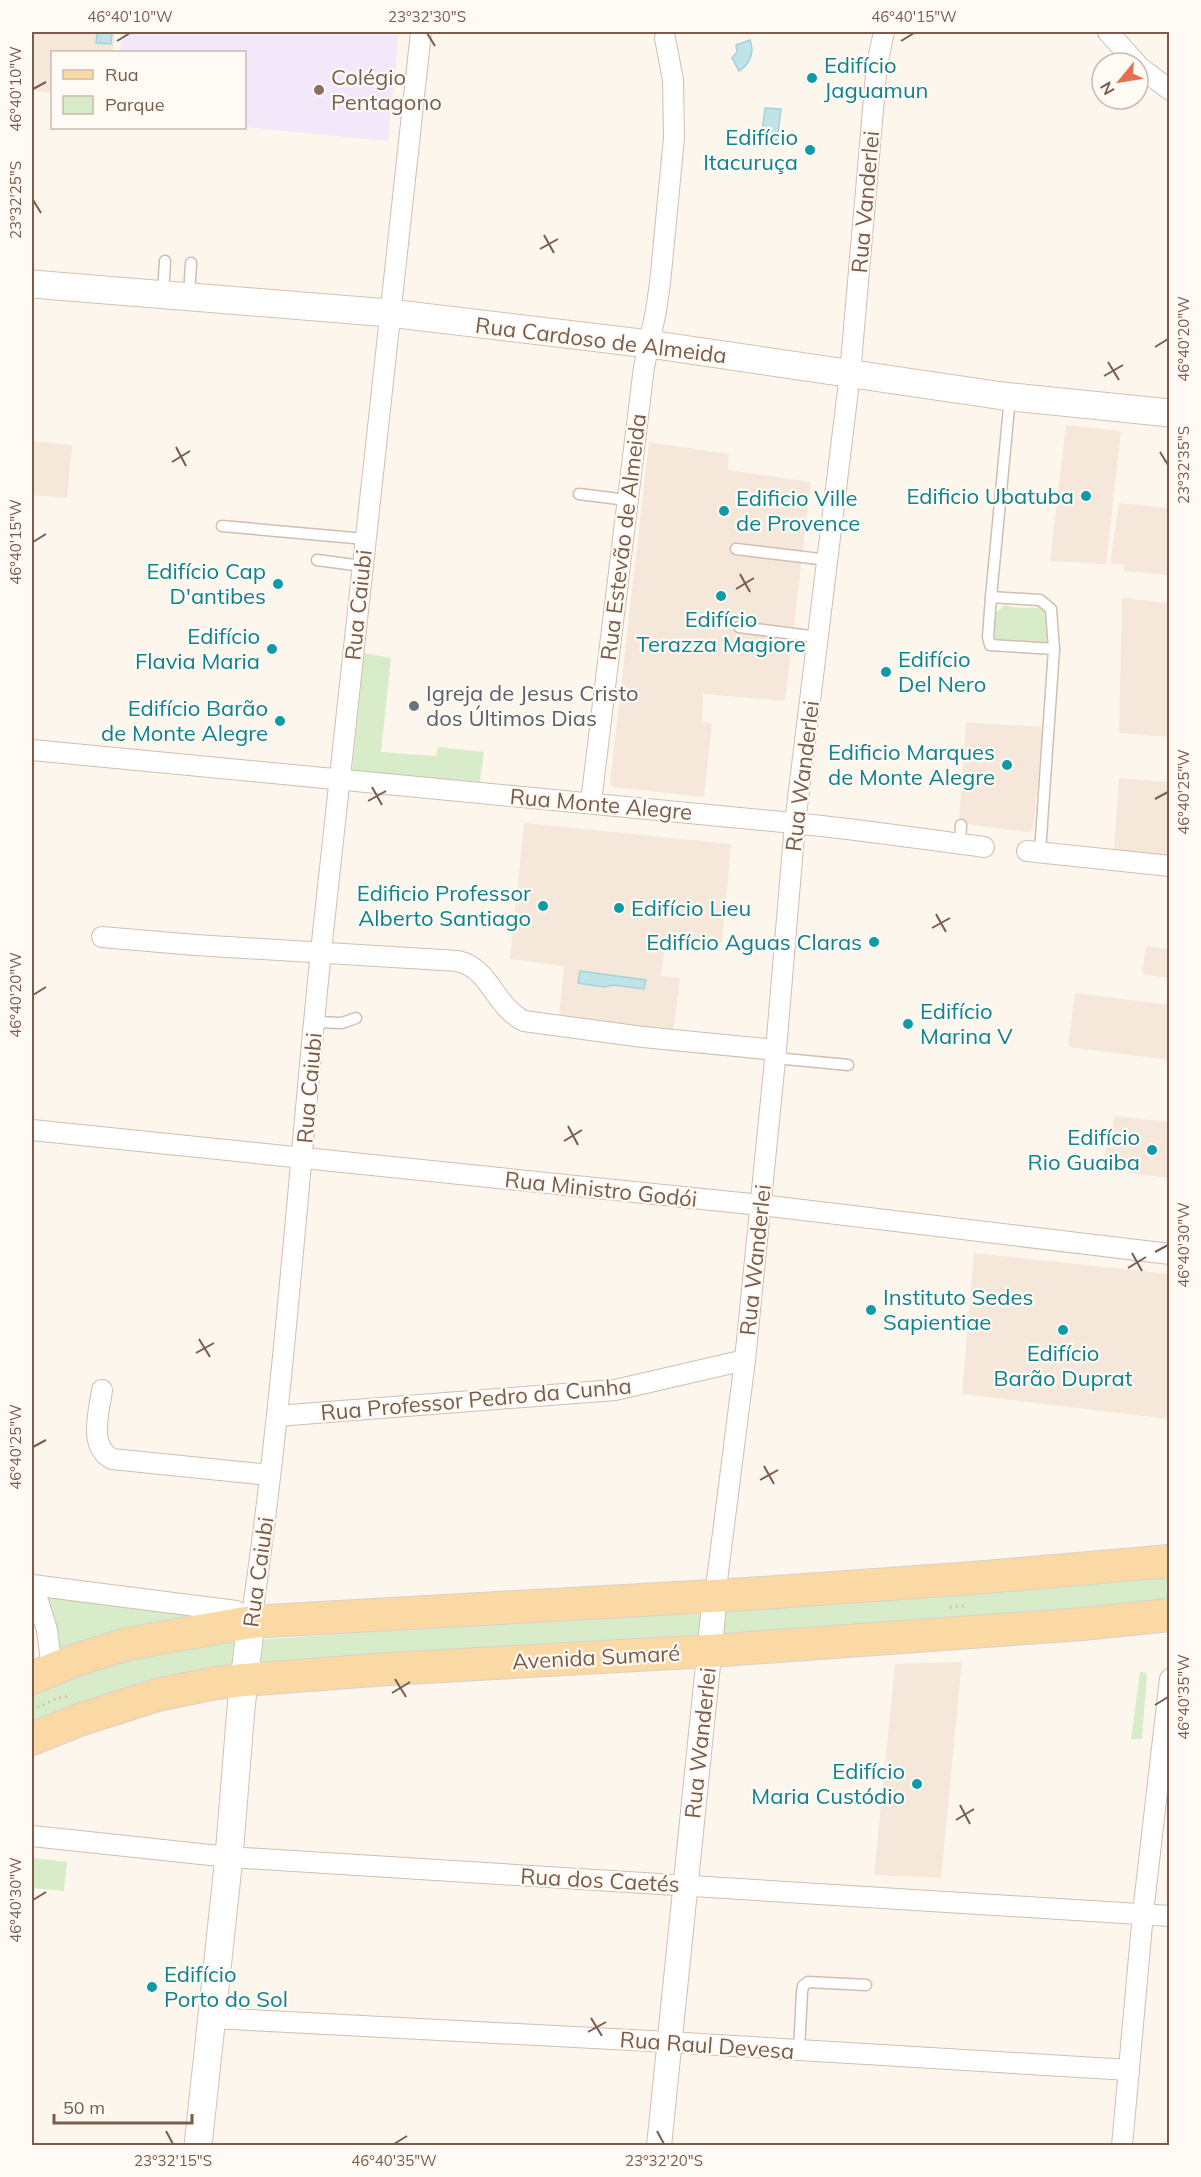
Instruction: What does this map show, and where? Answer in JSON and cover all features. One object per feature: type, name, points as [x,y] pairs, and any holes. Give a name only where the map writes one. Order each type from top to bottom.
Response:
[{"type":"main road","name":"Rua Cardoso de Almeida","points":[[32,284],[389,314],[649,344],[1010,396],[1170,413]]},
{"type":"main road","points":[[42,1674],[127,1644],[251,1622],[714,1596],[1170,1561]]},
{"type":"main road","name":"Avenida Sumaré","points":[[32,1739],[79,1720],[157,1695],[244,1680],[388,1669],[709,1651],[1082,1624],[1170,1615]]},
{"type":"main road","name":"Rua Caiubi","points":[[198,2145],[230,1857],[244,1680],[251,1622]]},
{"type":"street","name":"Rua Caiubi","points":[[251,1622],[277,1416],[320,953],[421,32]]},
{"type":"street","name":"Rua Vanderlei","points":[[850,374],[876,64],[884,32]]},
{"type":"street","points":[[1108,32],[1125,51]]},
{"type":"street","name":"Rua Estevão de Almeida","points":[[591,802],[644,368],[660,282],[674,138],[673,80],[665,38]]},
{"type":"street","points":[[1150,74],[1170,90]]},
{"type":"street","name":"Rua Wanderlei","points":[[659,2145],[714,1596],[745,1360],[761,1205],[795,823],[850,374]]},
{"type":"street","name":"Rua Monte Alegre","points":[[32,750],[795,823],[961,834],[984,846]]},
{"type":"street","points":[[1033,852],[1170,866]]},
{"type":"street","points":[[102,937],[184,945],[458,961],[467,963],[480,972],[503,1006],[513,1015],[536,1024],[776,1054]]},
{"type":"street","name":"Rua Ministro Godói","points":[[32,1130],[761,1205],[1170,1254]]},
{"type":"street","name":"Rua Professor Pedro da Cunha","points":[[277,1416],[615,1390],[745,1360]]},
{"type":"street","points":[[102,1390],[97,1441],[102,1452],[112,1459],[270,1475]]},
{"type":"street","points":[[42,1674],[47,1630],[32,1585],[236,1611],[251,1622]]},
{"type":"street","points":[[1122,2145],[1143,1913],[1170,1679]]},
{"type":"street","name":"Rua dos Caetés","points":[[32,1836],[230,1857],[1170,1916]]},
{"type":"street","name":"Rua Raul Devesa","points":[[212,2018],[669,2042],[1129,2070]]},
{"type":"lane","points":[[165,261],[176,296]]},
{"type":"lane","points":[[176,296],[192,263]]},
{"type":"lane","points":[[1010,396],[988,637],[990,645],[1054,649]]},
{"type":"lane","points":[[579,494],[627,500]]},
{"type":"lane","points":[[222,526],[365,539]]},
{"type":"lane","points":[[736,549],[828,561]]},
{"type":"lane","points":[[316,560],[362,566]]},
{"type":"lane","points":[[991,597],[1040,600],[1051,609],[1054,649],[1033,852]]},
{"type":"lane","points":[[739,627],[818,637]]},
{"type":"lane","points":[[314,1022],[342,1023],[356,1018]]},
{"type":"lane","points":[[776,1054],[848,1065]]},
{"type":"lane","points":[[798,2050],[803,1986],[808,1982],[866,1985]]},
{"type":"shaded area","points":[[32,32],[115,32],[113,51],[51,51],[51,93],[32,91]]},
{"type":"shaded area","name":"Colégio Pentagono","points":[[122,32],[399,32],[388,141],[246,127],[246,51],[120,51]]},
{"type":"shaded area","points":[[1066,425],[1121,431],[1106,564],[1050,561]]},
{"type":"shaded area","points":[[32,441],[72,445],[67,498],[32,495]]},
{"type":"shaded area","points":[[649,442],[729,454],[728,470],[811,482],[785,701],[703,694],[702,722],[712,723],[704,797],[613,787],[610,783]]},
{"type":"shaded area","points":[[1119,503],[1169,508],[1169,575],[1124,571],[1124,565],[1110,564]]},
{"type":"shaded area","points":[[1122,598],[1169,603],[1169,737],[1119,733]]},
{"type":"shaded area","points":[[966,722],[1043,727],[1033,830],[1028,832],[959,823]]},
{"type":"shaded area","points":[[1119,778],[1169,782],[1169,855],[1114,850]]},
{"type":"shaded area","points":[[524,823],[731,844],[722,943],[666,937],[661,976],[680,978],[673,1033],[559,1018],[564,966],[510,959]]},
{"type":"shaded area","points":[[1146,946],[1169,949],[1169,978],[1142,974]]},
{"type":"shaded area","points":[[1075,993],[1169,1005],[1169,1060],[1068,1047]]},
{"type":"shaded area","points":[[1115,1116],[1169,1122],[1169,1178],[1128,1173],[1127,1170],[1101,1168]]},
{"type":"shaded area","points":[[974,1253],[1169,1274],[1169,1419],[962,1394]]},
{"type":"shaded area","points":[[962,1662],[941,1878],[874,1875],[895,1664]]},
{"type":"green space","points":[[1005,605],[1046,608],[1047,644],[995,641],[994,614]]},
{"type":"green space","points":[[364,653],[391,658],[381,752],[436,756],[438,747],[484,752],[480,782],[352,772]]},
{"type":"green space","points":[[1169,1574],[1169,1598],[1080,1612],[140,1690],[32,1723],[32,1685],[132,1649]]},
{"type":"green space","points":[[42,1597],[67,1599],[225,1619],[55,1661]]},
{"type":"green space","points":[[1140,1672],[1147,1673],[1142,1739],[1131,1739]]},
{"type":"green space","points":[[32,1858],[67,1862],[64,1891],[32,1888]]},
{"type":"water","points":[[97,32],[112,32],[111,44],[96,43]]},
{"type":"water","points":[[750,40],[752,49],[750,57],[739,71],[732,58],[737,52],[736,45]]},
{"type":"water","points":[[765,108],[781,109],[777,142],[761,140]]},
{"type":"water","points":[[580,971],[646,980],[644,989],[613,985],[604,987],[578,983]]},
{"type":"place","name":"Edifício Jaguamun","points":[[812,78]]},
{"type":"place","name":"Colégio Pentagono","points":[[319,90]]},
{"type":"place","name":"Edifício Itacuruça","points":[[810,150]]},
{"type":"place","name":"Edificio Ubatuba","points":[[1086,496]]},
{"type":"place","name":"Edificio Ville de Provence","points":[[724,511]]},
{"type":"place","name":"Edifício Cap D'antibes","points":[[278,584]]},
{"type":"place","name":"Edifício Terazza Magiore","points":[[721,596]]},
{"type":"place","name":"Edifício Flavia Maria","points":[[272,649]]},
{"type":"place","name":"Edifício Del Nero","points":[[886,672]]},
{"type":"place","name":"Igreja de Jesus Cristo dos Últimos Dias","points":[[414,706]]},
{"type":"place","name":"Edifício Barão de Monte Alegre","points":[[280,721]]},
{"type":"place","name":"Edificio Marques de Monte Alegre","points":[[1007,765]]},
{"type":"place","name":"Edificio Professor Alberto Santiago","points":[[543,906]]},
{"type":"place","name":"Edifício Lieu","points":[[619,908]]},
{"type":"place","name":"Edifício Aguas Claras","points":[[874,942]]},
{"type":"place","name":"Edifício Marina V","points":[[908,1024]]},
{"type":"place","name":"Edifício Rio Guaiba","points":[[1152,1150]]},
{"type":"place","name":"Instituto Sedes Sapientiae","points":[[871,1310]]},
{"type":"place","name":"Edifício Barão Duprat","points":[[1063,1330]]},
{"type":"place","name":"Edifício Maria Custódio","points":[[917,1784]]},
{"type":"place","name":"Edifício Porto do Sol","points":[[152,1987]]}]
